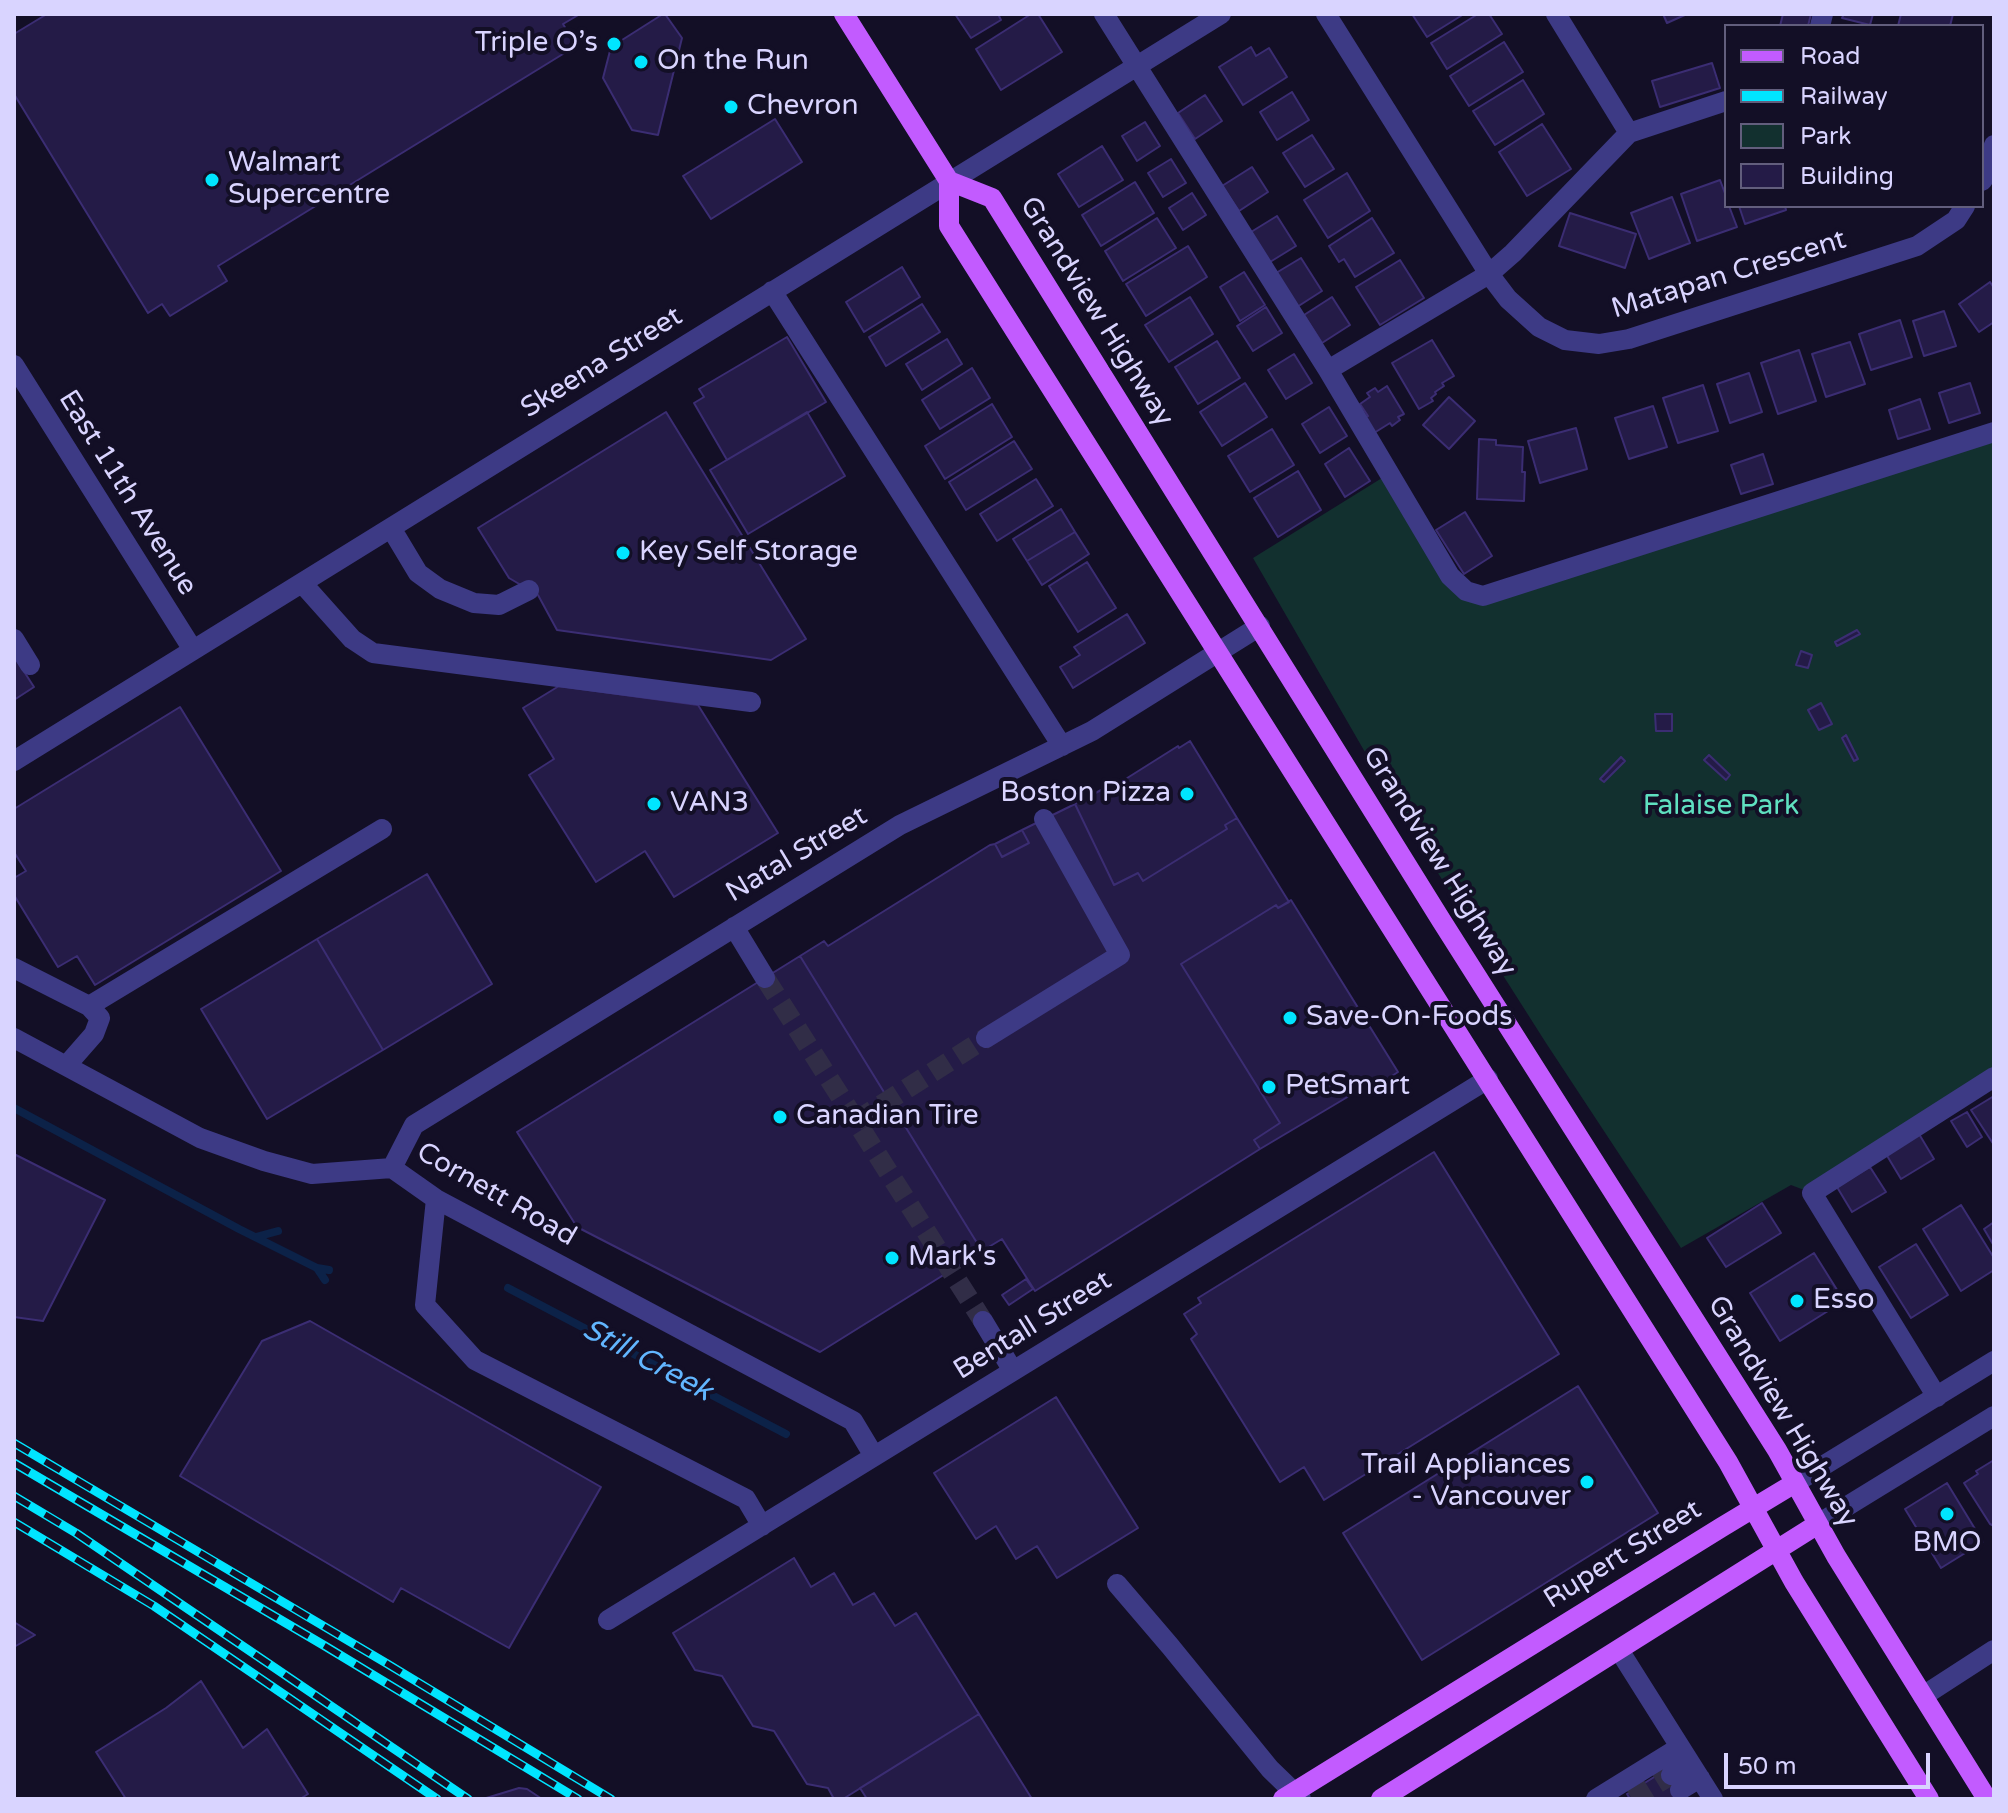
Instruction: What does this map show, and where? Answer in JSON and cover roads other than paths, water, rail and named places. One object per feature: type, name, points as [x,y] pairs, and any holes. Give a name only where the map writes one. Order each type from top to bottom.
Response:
[{"type":"main road","points":[[844,14],[949,181],[949,226],[1728,1462],[1794,1582],[1929,1799]]},
{"type":"main road","name":"Grandview Highway","points":[[949,181],[992,198],[1441,920],[1777,1450],[1818,1524],[1987,1799]]},
{"type":"main road","name":"Rupert Street","points":[[1292,1797],[1795,1483]]},
{"type":"main road","points":[[1381,1799],[1818,1524]]},
{"type":"street","points":[[1104,14],[1328,370],[1450,576],[1466,591],[1483,596],[1994,432]]},
{"type":"street","name":"Skeena Street","points":[[14,761],[1221,14]]},
{"type":"street","name":"Matapan Crescent","points":[[1326,14],[1489,274],[1508,299],[1539,327],[1565,340],[1599,344],[1629,339],[1917,246],[1956,220],[1964,208]]},
{"type":"street","points":[[1556,14],[1629,133]]},
{"type":"street","points":[[1328,370],[1489,274],[1629,133],[1724,102]]},
{"type":"street","points":[[1984,178],[1994,145]]},
{"type":"street","points":[[772,291],[1062,746]]},
{"type":"street","name":"East 11th Avenue","points":[[14,365],[193,650]]},
{"type":"street","points":[[391,528],[418,573],[440,589],[474,603],[499,605],[529,590]]},
{"type":"street","points":[[302,583],[352,639],[373,653],[751,702]]},
{"type":"street","name":"Natal Street","points":[[392,1168],[414,1125],[900,825],[1092,731],[1260,626]]},
{"type":"street","points":[[14,639],[30,665]]},
{"type":"street","points":[[986,1038],[1120,955],[1044,819]]},
{"type":"street","points":[[89,1006],[382,829]]},
{"type":"street","points":[[734,927],[765,978]]},
{"type":"street","points":[[14,968],[89,1006],[100,1018],[94,1034],[66,1066]]},
{"type":"street","name":"Cornett Road","points":[[14,1038],[200,1138],[264,1161],[312,1174],[392,1168],[436,1199],[853,1421],[874,1456]]},
{"type":"street","points":[[1937,1397],[1812,1193],[1994,1077]]},
{"type":"street","name":"Bentall Street","points":[[608,1620],[1488,1079]]},
{"type":"street","points":[[436,1199],[425,1305],[475,1360],[746,1499],[762,1526]]},
{"type":"street","points":[[983,1321],[1013,1371]]},
{"type":"street","name":"Rupert Street","points":[[1795,1483],[1994,1361]]},
{"type":"street","points":[[1818,1524],[1994,1416]]},
{"type":"street","points":[[1117,1584],[1292,1797]]},
{"type":"street","points":[[1619,1650],[1700,1780]]},
{"type":"street","points":[[1923,1696],[1994,1650]]},
{"type":"street","points":[[1675,1782],[1700,1780]]},
{"type":"street","points":[[1596,1799],[1700,1780]]},
{"type":"waterway","name":"Still Creek","points":[[14,1108],[239,1229],[317,1268],[329,1270]]},
{"type":"waterway","name":"Still Creek","points":[[256,1237],[278,1231]]},
{"type":"waterway","name":"Still Creek","points":[[317,1268],[325,1280]]},
{"type":"waterway","name":"Still Creek","points":[[508,1288],[786,1434]]},
{"type":"tunnel","points":[[765,978],[983,1321]]},
{"type":"tunnel","points":[[856,1121],[986,1038]]},
{"type":"tunnel","points":[[1632,1799],[1671,1775]]},
{"type":"railway","points":[[14,1443],[611,1799]]},
{"type":"railway","points":[[14,1463],[578,1799]]},
{"type":"railway","points":[[14,1496],[76,1533],[468,1799]]},
{"type":"railway","points":[[14,1522],[154,1606],[437,1799]]},
{"type":"place","name":"Triple O’s","points":[[614,44]]},
{"type":"place","name":"On the Run","points":[[641,62]]},
{"type":"place","name":"Chevron","points":[[731,107]]},
{"type":"place","name":"Walmart Supercentre","points":[[212,180]]},
{"type":"place","name":"Key Self Storage","points":[[623,553]]},
{"type":"place","name":"Boston Pizza","points":[[1187,794]]},
{"type":"place","name":"VAN3","points":[[654,804]]},
{"type":"place","name":"Save-On-Foods","points":[[1290,1018]]},
{"type":"place","name":"PetSmart","points":[[1269,1087]]},
{"type":"place","name":"Canadian Tire","points":[[780,1117]]},
{"type":"place","name":"Mark's","points":[[892,1258]]},
{"type":"place","name":"Esso","points":[[1797,1301]]},
{"type":"place","name":"Trail Appliances - Vancouver","points":[[1587,1482]]},
{"type":"place","name":"BMO","points":[[1947,1514]]},
{"type":"park label","name":"Falaise Park","points":[[1721,807]]}]
